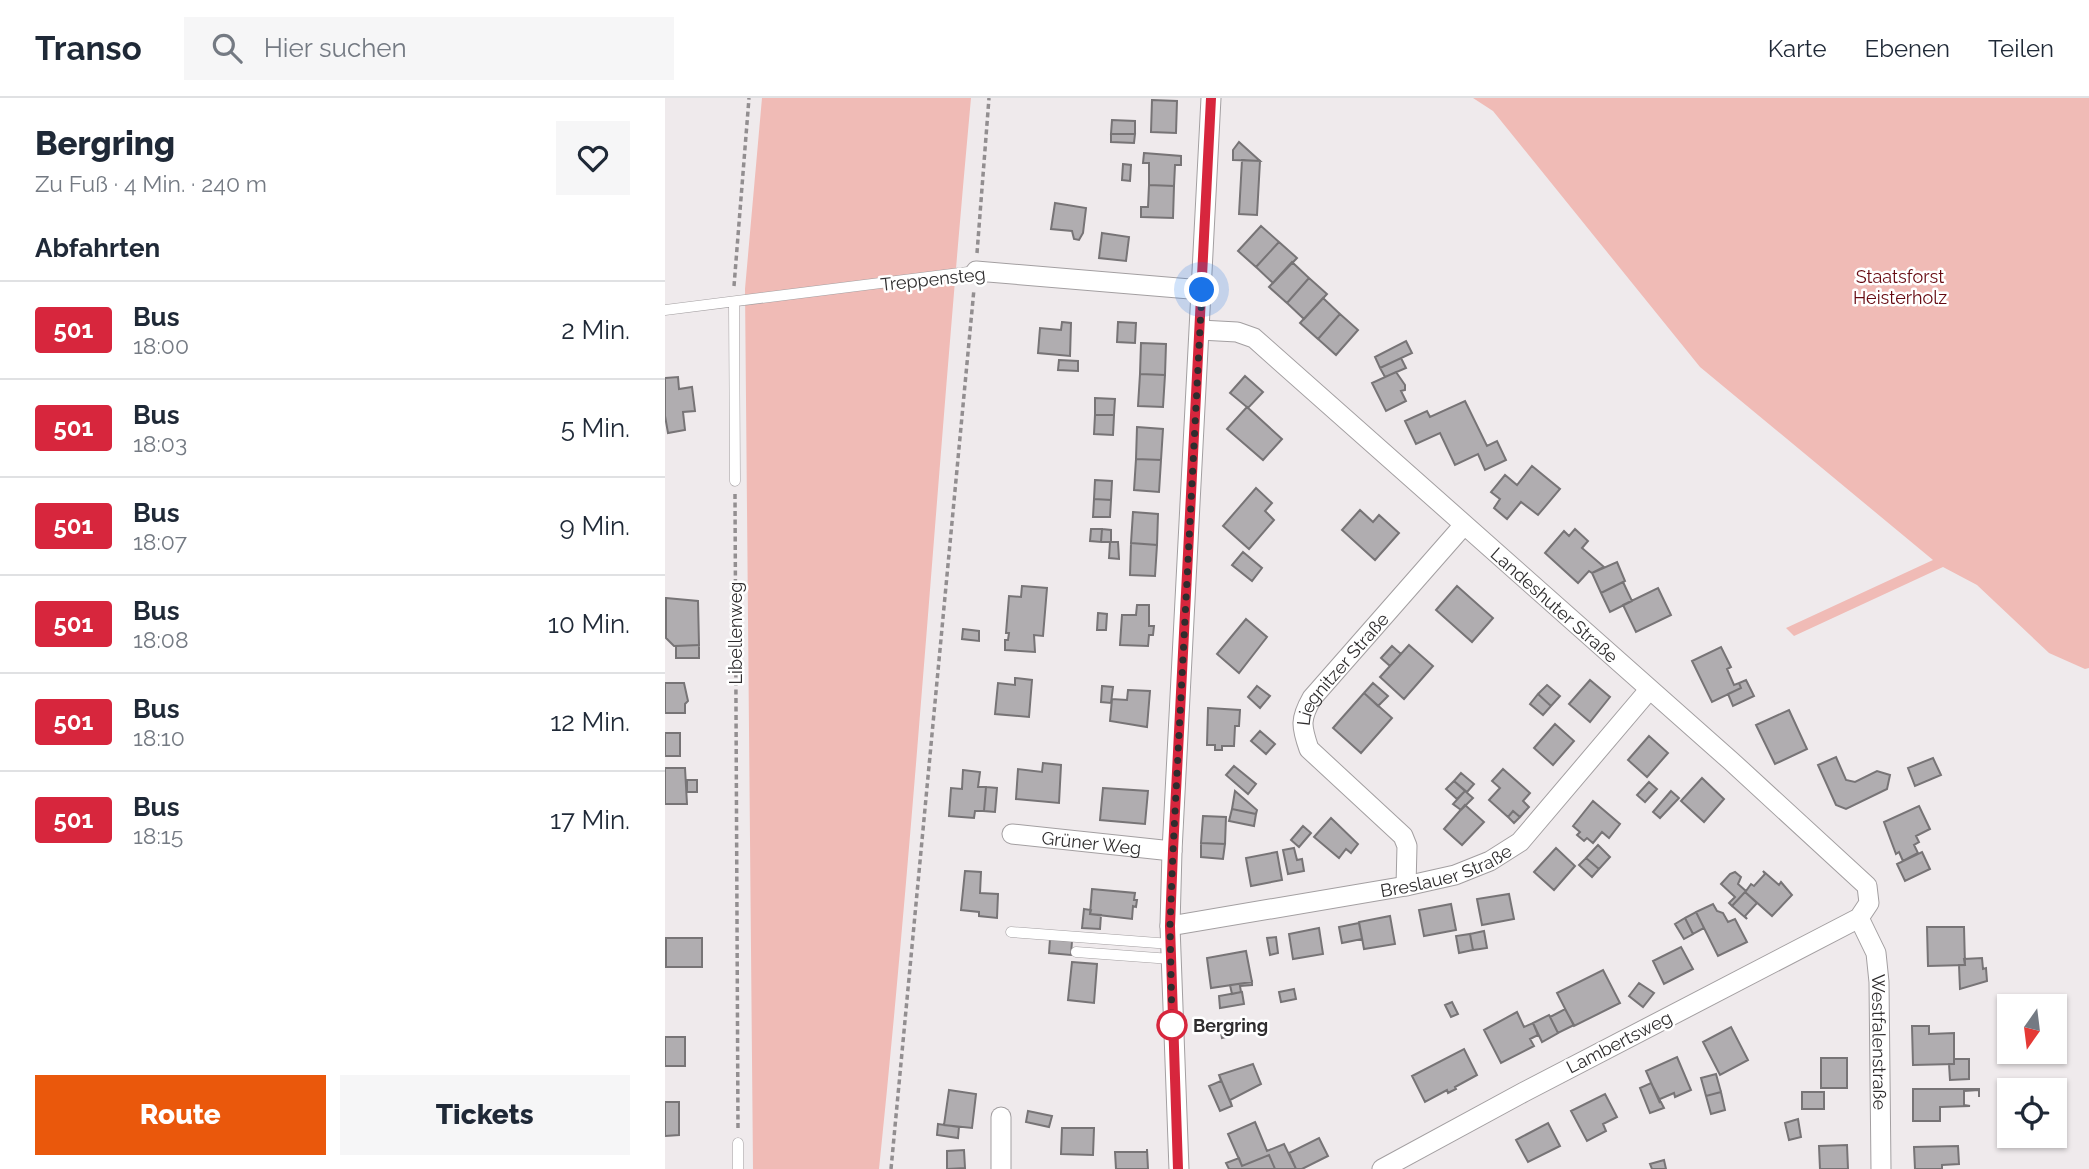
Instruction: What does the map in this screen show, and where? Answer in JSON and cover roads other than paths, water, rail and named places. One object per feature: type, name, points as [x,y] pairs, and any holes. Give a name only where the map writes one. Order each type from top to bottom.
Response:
[{"type":"street","points":[[1179,1169],[1171,943],[1173,851],[1211,98]]},
{"type":"street","name":"Treppensteg","points":[[976,271],[1202,290]]},
{"type":"street","name":"Landeshuter Straße","points":[[1200,330],[1237,332],[1254,338],[1649,690],[1867,886],[1869,903],[1859,918]]},
{"type":"street","name":"Liegnitzer Straße","points":[[1406,886],[1407,846],[1403,836],[1308,749],[1302,731],[1303,715],[1312,698],[1463,526]]},
{"type":"street","name":"Breslauer Straße","points":[[1171,943],[1455,875],[1490,862],[1520,842],[1649,690]]},
{"type":"street","name":"Grüner Weg","points":[[1012,834],[1173,851]]},
{"type":"street","name":"Lambertsweg","points":[[1382,1169],[1537,1085],[1859,918]]},
{"type":"street","name":"Westfalenstraße","points":[[1859,918],[1876,953],[1879,982],[1881,1169]]},
{"type":"street","points":[[1000,1117],[1002,1169]]},
{"type":"lane","name":"Treppensteg","points":[[665,310],[976,271]]},
{"type":"lane","points":[[734,302],[734,481]]},
{"type":"lane","points":[[1010,932],[1171,943]]},
{"type":"lane","points":[[1076,952],[1171,943]]},
{"type":"lane","points":[[738,1143],[738,1169]]},
{"type":"place","name":"Bergring","points":[[1172,1025]]},
{"type":"park label","name":"Staatsforst Heisterholz","points":[[1900,286]]}]
